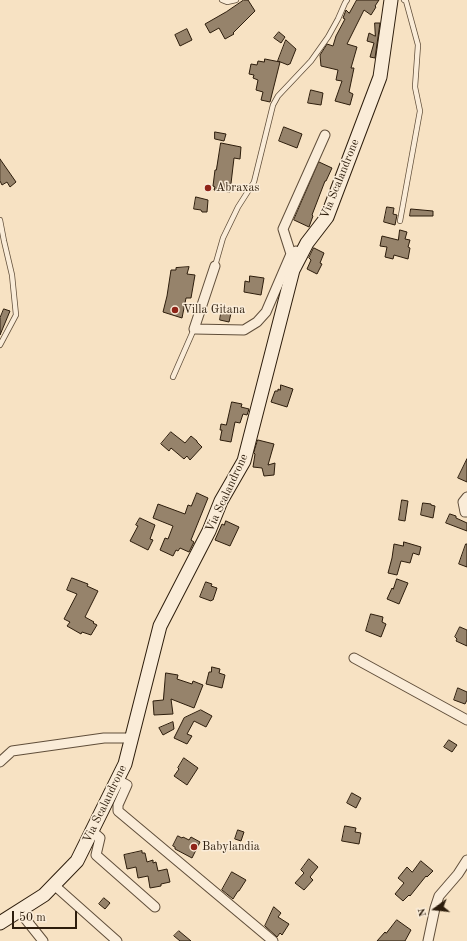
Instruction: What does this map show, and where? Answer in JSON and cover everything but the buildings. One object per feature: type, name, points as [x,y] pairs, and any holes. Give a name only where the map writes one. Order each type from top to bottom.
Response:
[{"type":"street","name":"Via Scalandrone","points":[[0,923],[44,895],[77,861],[125,764],[160,626],[209,531],[221,501],[244,461],[293,270],[307,243],[326,217],[380,77],[391,0]]},
{"type":"street","points":[[291,254],[283,229],[325,135]]},
{"type":"street","points":[[215,266],[194,329],[244,330],[257,322],[266,312],[291,254],[307,243]]},
{"type":"street","points":[[467,497],[464,502],[467,512]]},
{"type":"street","points":[[354,658],[467,720]]},
{"type":"street","points":[[0,762],[12,751],[104,738],[132,738]]},
{"type":"street","points":[[118,780],[127,785],[118,804],[118,812],[273,941]]},
{"type":"street","points":[[92,832],[100,838],[96,855],[155,907]]},
{"type":"street","points":[[428,941],[439,896],[458,874],[467,860]]},
{"type":"street","points":[[54,885],[117,941]]},
{"type":"street","points":[[19,912],[43,941]]},
{"type":"lane","points":[[222,0],[227,2],[236,0]]},
{"type":"lane","points":[[215,266],[223,238],[238,207],[254,182],[273,104],[278,96],[311,61],[328,37],[345,3],[348,0]]},
{"type":"lane","points":[[400,221],[420,111],[415,87],[418,45],[406,1],[404,0]]},
{"type":"lane","points":[[0,220],[12,275],[16,315],[0,346]]},
{"type":"lane","points":[[173,377],[194,329]]},
{"type":"place","name":"Abraxas","points":[[208,188]]},
{"type":"place","name":"Villa Gitana","points":[[175,310]]},
{"type":"place","name":"Babylandia","points":[[194,847]]}]
